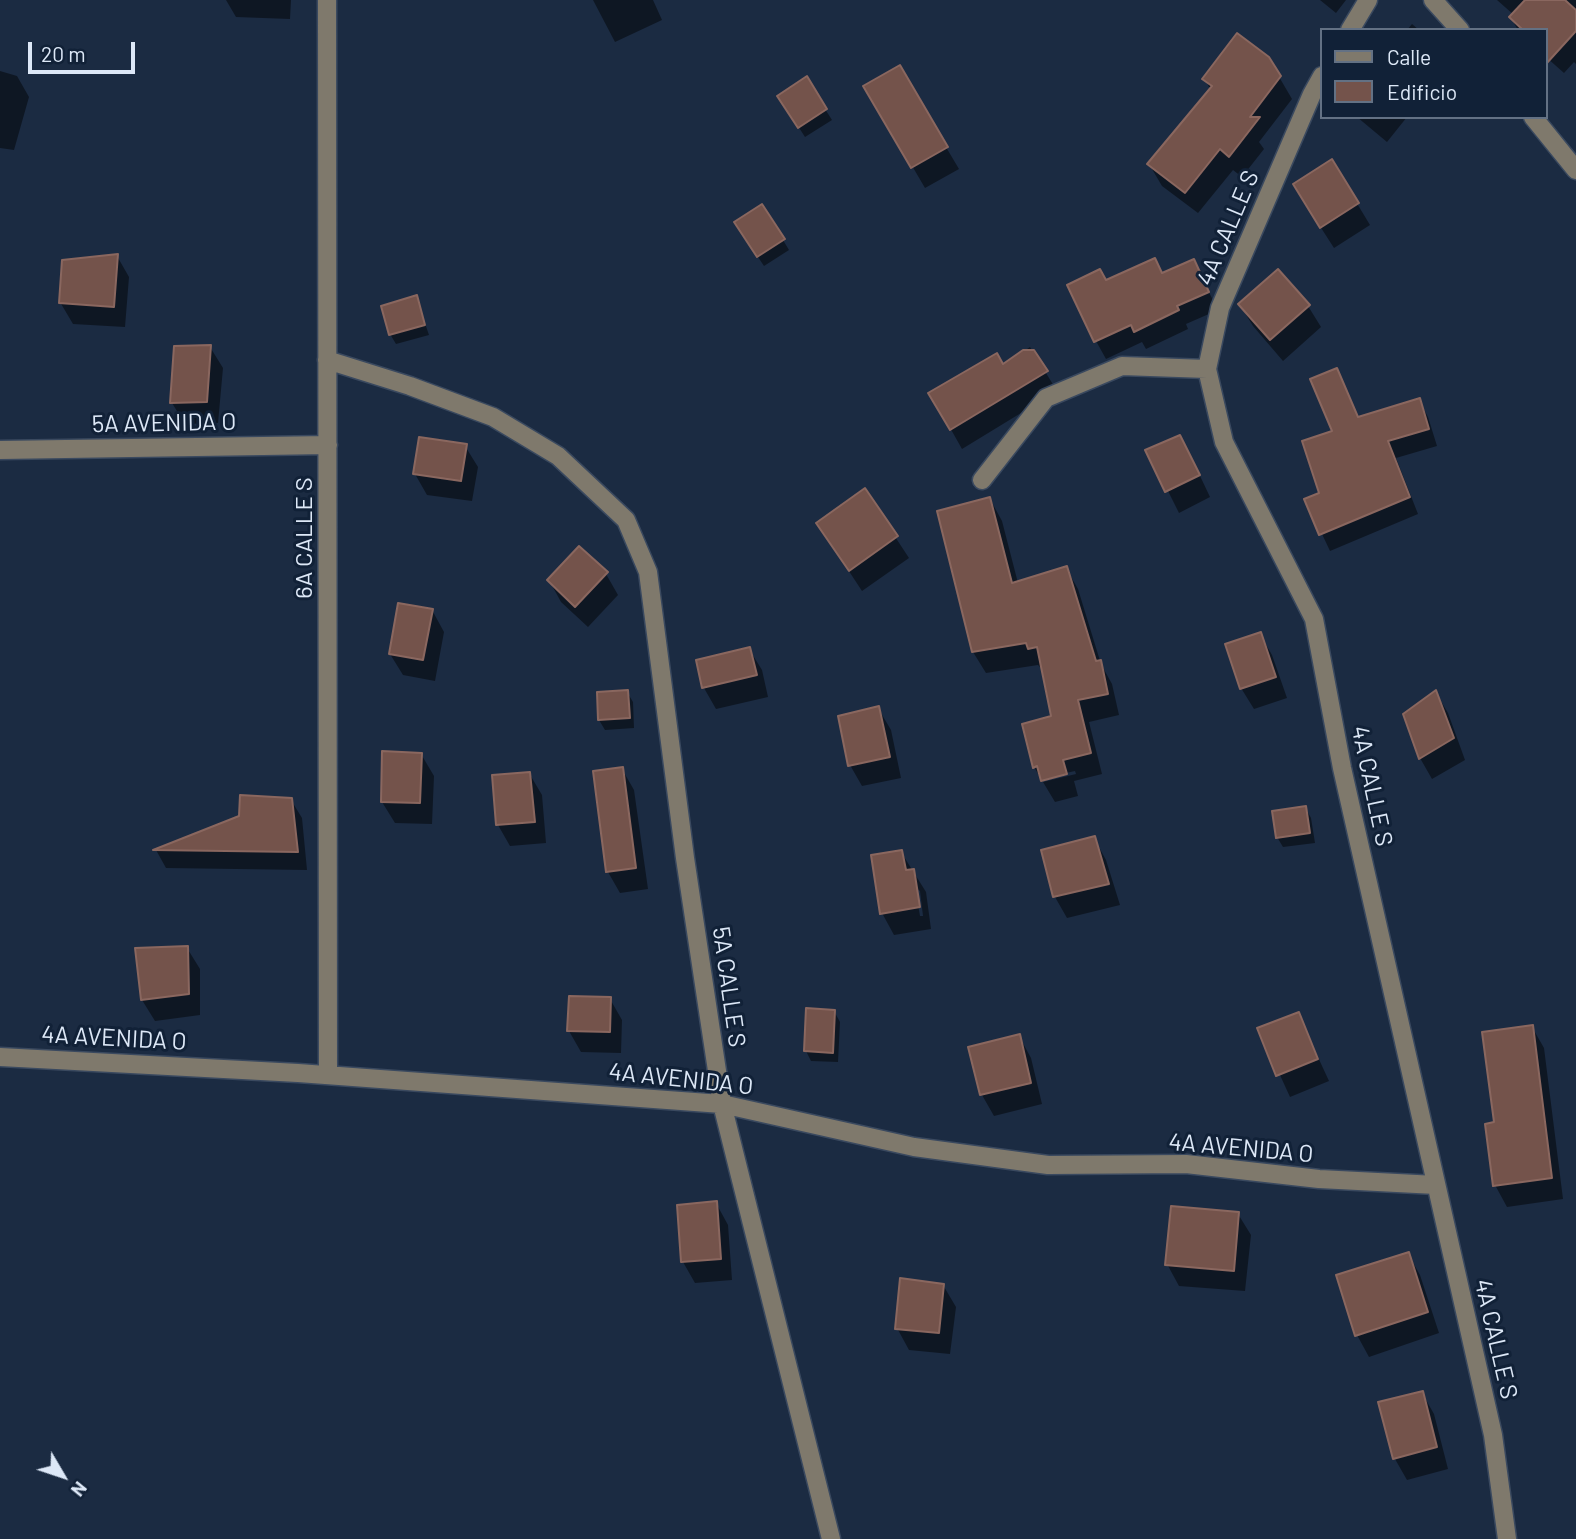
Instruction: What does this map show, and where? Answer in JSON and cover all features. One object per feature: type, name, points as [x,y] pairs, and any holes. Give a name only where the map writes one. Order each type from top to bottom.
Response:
[{"type":"street","name":"6A CALLE S","points":[[327,0],[328,1075]]},
{"type":"street","points":[[1351,28],[1368,0]]},
{"type":"street","points":[[1433,0],[1458,28]]},
{"type":"street","name":"4A CALLE S","points":[[1320,80],[1220,309],[1207,369],[1224,442],[1314,619],[1342,768],[1493,1435],[1507,1539]]},
{"type":"street","points":[[1535,119],[1576,170]]},
{"type":"street","name":"5A CALLE S","points":[[327,360],[493,417],[558,456],[626,520],[648,572],[685,858],[722,1104],[831,1539]]},
{"type":"street","points":[[982,480],[1046,398],[1122,366],[1207,369]]},
{"type":"street","name":"5A AVENIDA O","points":[[0,450],[328,445]]},
{"type":"street","name":"4A AVENIDA O","points":[[0,1057],[328,1075],[722,1104],[914,1147],[1048,1165],[1186,1164],[1319,1179],[1436,1185]]},
{"type":"building","points":[[1525,0],[1565,0],[1576,10],[1576,31],[1548,62],[1548,28],[1521,28],[1509,17]]},
{"type":"building","points":[[1237,33],[1269,57],[1281,76],[1250,117],[1260,117],[1229,157],[1220,149],[1185,193],[1147,164],[1212,86],[1202,79]]},
{"type":"building","points":[[900,65],[948,147],[911,168],[863,86]]},
{"type":"building","points":[[807,76],[827,109],[798,128],[777,96]]},
{"type":"building","points":[[1332,159],[1359,203],[1320,228],[1293,184]]},
{"type":"building","points":[[762,204],[785,239],[757,257],[734,222]]},
{"type":"building","points":[[118,254],[114,307],[59,303],[62,260]]},
{"type":"building","points":[[1155,258],[1162,273],[1194,259],[1209,292],[1177,306],[1179,310],[1134,332],[1131,325],[1094,342],[1067,285],[1100,269],[1106,280]]},
{"type":"building","points":[[1278,269],[1310,305],[1270,340],[1238,304]]},
{"type":"building","points":[[417,295],[425,325],[389,335],[381,306]]},
{"type":"building","points":[[211,345],[207,402],[170,403],[174,346]]},
{"type":"building","points":[[1023,350],[1034,350],[1048,371],[950,430],[928,393],[997,353],[1003,364]]},
{"type":"building","points":[[1337,368],[1358,417],[1420,398],[1429,429],[1388,441],[1410,497],[1319,535],[1304,499],[1319,493],[1302,441],[1332,431],[1310,379]]},
{"type":"building","points":[[1180,435],[1200,475],[1165,492],[1145,450]]},
{"type":"building","points":[[419,437],[467,444],[461,481],[413,474]]},
{"type":"building","points":[[865,488],[898,536],[849,571],[816,523]]},
{"type":"building","points":[[990,497],[1012,583],[1067,566],[1096,661],[1101,660],[1108,694],[1078,700],[1091,753],[1063,760],[1067,774],[1041,781],[1037,766],[1033,768],[1022,724],[1051,716],[1037,647],[1028,649],[1026,643],[972,652],[937,511]]},
{"type":"building","points":[[579,546],[608,572],[575,607],[547,580]]},
{"type":"building","points":[[398,603],[433,609],[423,660],[389,654]]},
{"type":"building","points":[[1261,632],[1276,677],[1240,689],[1225,644]]},
{"type":"building","points":[[750,647],[757,675],[702,688],[696,660]]},
{"type":"building","points":[[628,690],[630,718],[598,720],[597,692]]},
{"type":"building","points":[[1436,690],[1454,738],[1419,759],[1403,714]]},
{"type":"building","points":[[879,706],[890,757],[848,766],[838,716]]},
{"type":"building","points":[[382,751],[422,753],[420,803],[381,802]]},
{"type":"building","points":[[623,767],[636,868],[606,872],[593,771]]},
{"type":"building","points":[[530,772],[535,822],[496,825],[492,775]]},
{"type":"building","points":[[240,795],[292,798],[298,852],[153,850],[239,816]]},
{"type":"building","points":[[1306,806],[1310,833],[1276,838],[1272,811]]},
{"type":"building","points":[[1095,836],[1109,884],[1053,897],[1041,850]]},
{"type":"building","points":[[902,850],[906,870],[914,869],[920,907],[880,914],[871,855]]},
{"type":"building","points":[[188,946],[189,994],[141,1000],[135,948]]},
{"type":"building","points":[[569,996],[611,997],[610,1032],[567,1031]]},
{"type":"building","points":[[806,1008],[835,1010],[833,1053],[804,1051]]},
{"type":"building","points":[[1299,1012],[1318,1059],[1276,1076],[1257,1028]]},
{"type":"building","points":[[1533,1025],[1552,1178],[1493,1186],[1485,1124],[1494,1122],[1482,1032]]},
{"type":"building","points":[[1020,1034],[1031,1083],[980,1095],[968,1047]]},
{"type":"building","points":[[717,1201],[721,1259],[681,1262],[677,1205]]},
{"type":"building","points":[[1171,1206],[1239,1212],[1234,1271],[1165,1265]]},
{"type":"building","points":[[1409,1252],[1428,1312],[1355,1336],[1336,1275]]},
{"type":"building","points":[[900,1278],[944,1284],[939,1333],[895,1329]]},
{"type":"building","points":[[1423,1391],[1437,1447],[1393,1459],[1378,1402]]}]
